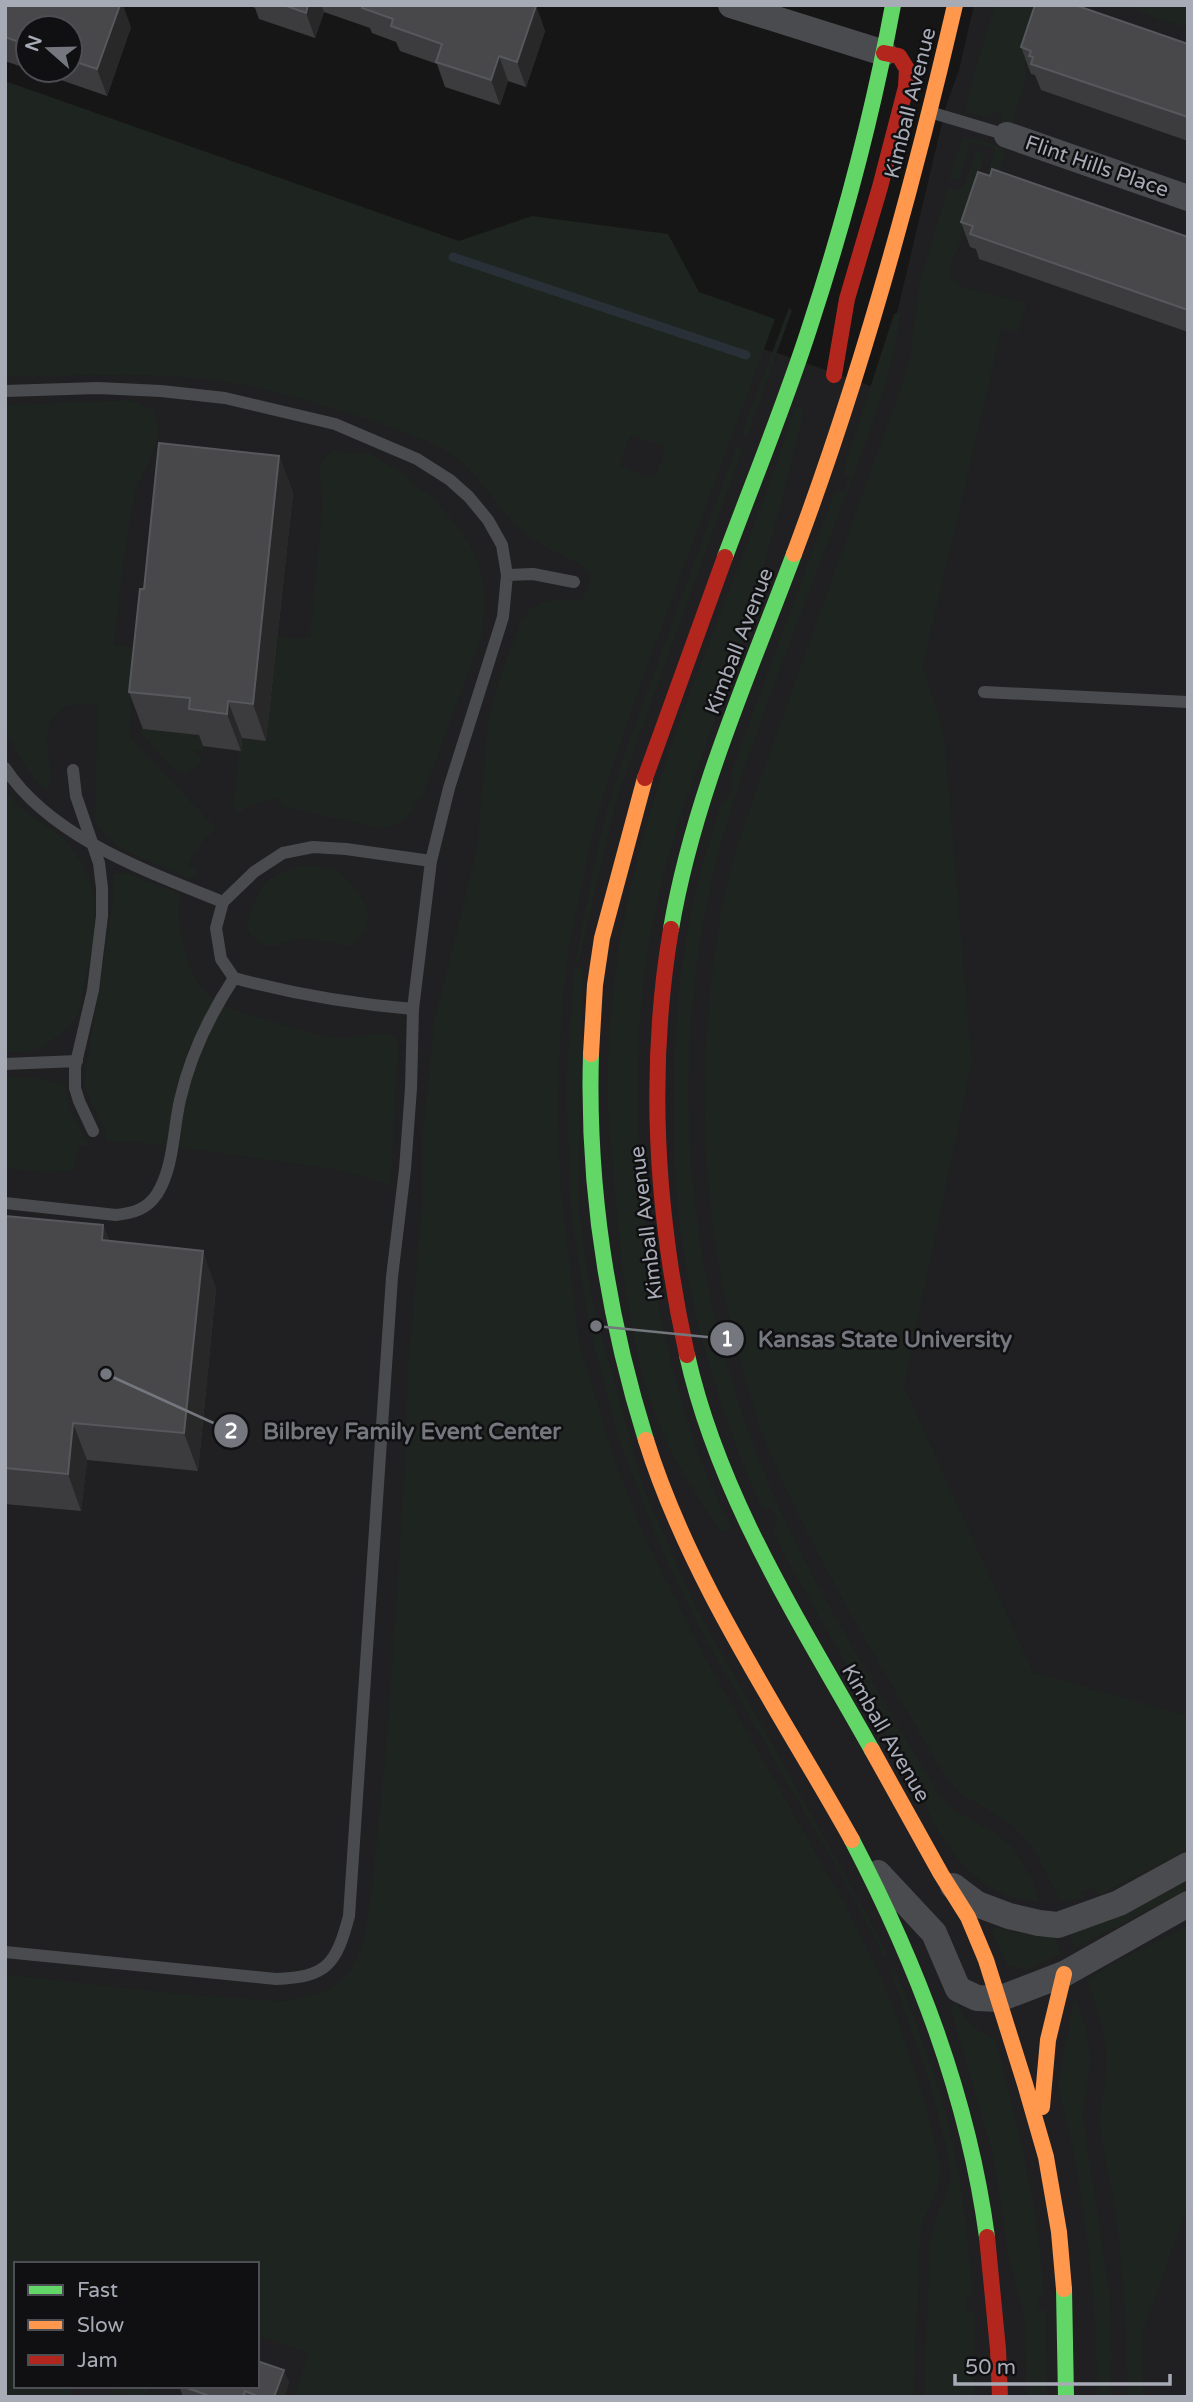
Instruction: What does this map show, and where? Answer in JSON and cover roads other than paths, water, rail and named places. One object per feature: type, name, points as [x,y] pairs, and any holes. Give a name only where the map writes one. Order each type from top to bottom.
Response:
[{"type":"main road","name":"Kimball Avenue","points":[[893,5],[859,153],[810,327],[671,701],[634,812],[606,918],[595,981],[590,1104],[599,1218],[614,1319],[642,1427],[661,1483],[685,1539],[744,1651],[858,1852],[925,1995],[949,2065],[964,2115],[986,2222],[993,2281],[1000,2397]]},
{"type":"main road","name":"Kimball Avenue","points":[[956,5],[931,113],[887,272],[813,501],[722,747],[689,845],[671,922],[659,1011],[654,1099],[657,1168],[667,1252],[680,1326],[696,1390],[747,1526],[943,1878],[968,1917],[999,1999],[1042,2140],[1059,2229],[1066,2312],[1066,2397]]},
{"type":"main road","points":[[813,501],[848,299],[906,87],[907,69],[899,56],[884,53]]},
{"type":"main road","points":[[1042,2140],[1045,2049],[1064,1974]]},
{"type":"street","points":[[731,5],[884,53]]},
{"type":"street","name":"Flint Hills Place","points":[[1007,135],[1188,198]]},
{"type":"street","points":[[858,1852],[934,1933],[958,1989],[977,1998],[999,1999],[1064,1974],[1188,1904]]},
{"type":"street","points":[[943,1878],[977,1904],[1009,1916],[1058,1925],[1119,1903],[1188,1865]]},
{"type":"lane","points":[[931,113],[1007,135]]},
{"type":"lane","points":[[5,391],[98,388],[161,391],[225,398],[335,424],[417,458],[450,480],[488,520],[502,545],[508,575],[503,617],[449,788],[431,861],[413,1009],[411,1088],[391,1290],[349,1916],[341,1945],[327,1966],[304,1978],[276,1979],[5,1952]]},
{"type":"lane","points":[[508,575],[533,574],[574,582]]},
{"type":"lane","points":[[984,692],[1188,702]]},
{"type":"lane","points":[[5,768],[27,796],[47,813],[91,842],[142,868],[223,902]]},
{"type":"lane","points":[[74,770],[76,796],[99,863],[102,888],[102,916],[93,990],[77,1061],[75,1088],[93,1130]]},
{"type":"lane","points":[[413,1009],[338,1001],[283,991],[234,978],[221,959],[216,928],[223,902],[254,872],[283,853],[313,847],[431,861]]},
{"type":"lane","points":[[5,1203],[116,1215],[134,1213],[146,1206],[157,1194],[165,1176],[180,1100],[193,1054],[213,1011],[234,978]]},
{"type":"lane","points":[[5,1064],[77,1061]]},
{"type":"waterway","points":[[453,257],[746,355]]},
{"type":"place","name":"Kansas State University","points":[[596,1326]]},
{"type":"place","name":"Bilbrey Family Event Center","points":[[106,1374]]}]
